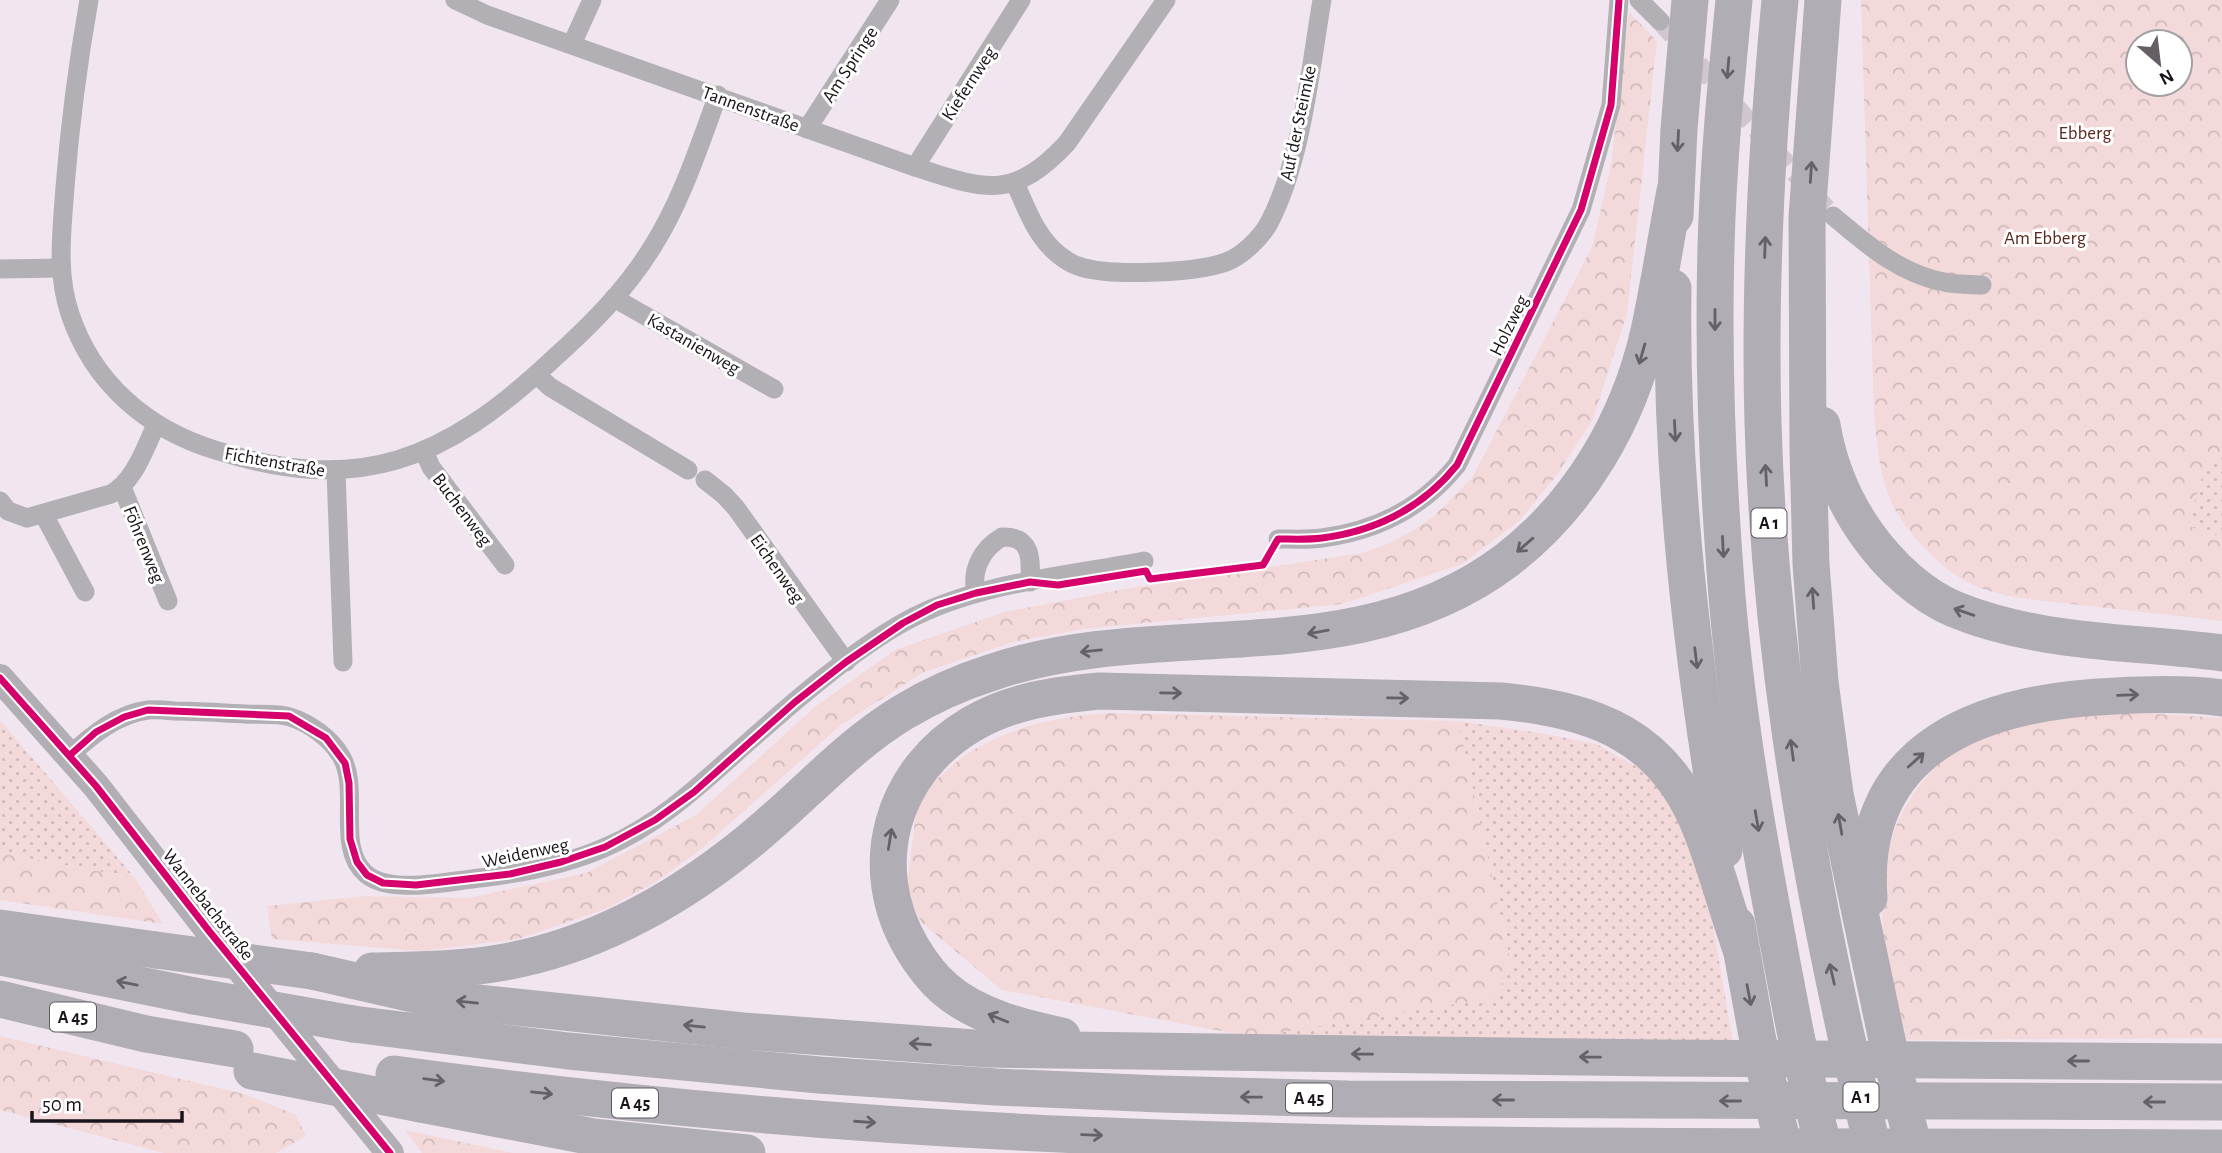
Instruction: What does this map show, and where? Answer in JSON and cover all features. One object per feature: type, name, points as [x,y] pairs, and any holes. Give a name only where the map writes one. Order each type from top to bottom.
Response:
[{"type":"highway","points":[[1690,0],[1675,191],[1674,432],[1687,577],[1708,745],[1758,1041],[1785,1153]]},
{"type":"highway","name":"A 1","points":[[1734,0],[1716,246],[1717,429],[1725,572],[1739,701],[1755,811],[1797,1041],[1825,1153]]},
{"type":"highway","name":"A 1","points":[[1780,0],[1768,147],[1763,318],[1763,424],[1770,541],[1784,690],[1800,802],[1823,930],[1874,1153]]},
{"type":"highway","points":[[1824,0],[1807,217],[1811,564],[1820,682],[1837,806],[1887,1040],[1915,1153]]},
{"type":"highway","points":[[312,971],[443,969],[505,962],[600,933],[667,899],[742,848],[846,755],[901,713],[996,670],[1079,652],[1311,634],[1390,616],[1455,592],[1506,561],[1529,542],[1573,497],[1594,466],[1622,412],[1637,373],[1648,332],[1675,191]]},
{"type":"highway","points":[[1807,313],[1823,429],[1838,486],[1855,519],[1898,571],[1952,608],[1989,621],[2080,638],[2222,653]]},
{"type":"highway","points":[[1184,1052],[1076,1039],[1011,1023],[980,1011],[945,989],[916,955],[894,912],[889,894],[888,848],[892,826],[900,803],[916,775],[933,755],[970,725],[993,712],[1017,704],[1099,691],[1501,701],[1543,705],[1575,712],[1604,722],[1626,735],[1648,751],[1678,785],[1702,830],[1741,949]]},
{"type":"highway","points":[[1875,986],[1868,885],[1870,849],[1877,817],[1890,789],[1910,764],[1933,745],[1980,719],[2022,706],[2070,698],[2144,694],[2222,698]]},
{"type":"highway","points":[[0,928],[312,971],[430,998],[743,1031],[988,1049],[1672,1058],[2222,1061]]},
{"type":"highway","name":"A 45","points":[[0,957],[194,996],[353,1024],[568,1051],[819,1075],[1147,1094],[1361,1099],[2222,1102]]},
{"type":"highway","name":"A 45","points":[[0,999],[243,1060],[394,1074],[642,1104],[915,1126],[1071,1134],[1494,1144],[2222,1148]]},
{"type":"highway","points":[[243,1060],[421,1104],[593,1137],[747,1153]]},
{"type":"highway","points":[[593,1137],[649,1153]]},
{"type":"main road","name":"Wannebachstraße","points":[[0,678],[70,755],[390,1153]]},
{"type":"street","name":"Fichtenstraße","points":[[89,0],[71,117],[60,268],[70,315],[86,350],[102,375],[122,398],[156,425],[194,444],[226,454],[299,469],[336,471],[396,462],[424,451],[482,420],[537,375],[587,329],[653,246],[690,169],[718,95]]},
{"type":"street","name":"Tannenstraße","points":[[455,0],[488,15],[915,167],[964,183],[990,186],[1015,183],[1047,164],[1067,143],[1166,0]]},
{"type":"street","points":[[572,44],[592,0]]},
{"type":"street","name":"Am Springe","points":[[807,129],[890,0]]},
{"type":"street","name":"Kiefernweg","points":[[915,167],[1021,0]]},
{"type":"street","name":"Auf der Steimke","points":[[1015,183],[1035,227],[1045,241],[1060,256],[1077,266],[1118,272],[1168,270],[1212,266],[1238,256],[1268,225],[1286,183],[1297,140],[1322,0]]},
{"type":"street","name":"Holzweg","points":[[1278,539],[1322,538],[1395,517],[1430,494],[1457,464],[1581,210],[1611,105],[1619,0]]},
{"type":"street","points":[[1639,0],[1660,21]]},
{"type":"street","points":[[1833,216],[1874,251],[1912,273],[1945,283],[1982,285]]},
{"type":"street","points":[[0,270],[60,268]]},
{"type":"street","name":"Kastanienweg","points":[[614,298],[774,389]]},
{"type":"street","name":"Eichenweg","points":[[537,375],[550,387],[696,475],[724,495],[846,662]]},
{"type":"street","name":"Föhrenweg","points":[[0,501],[8,511],[27,518],[111,494],[122,487],[132,475],[156,425]]},
{"type":"street","name":"Buchenweg","points":[[424,451],[431,467],[505,565]]},
{"type":"street","points":[[336,471],[343,662]]},
{"type":"street","name":"Föhrenweg","points":[[122,487],[168,601]]},
{"type":"street","points":[[44,515],[85,592]]},
{"type":"street","points":[[976,593],[972,579],[975,569],[988,547],[1002,537],[1018,540],[1028,551],[1031,560],[1030,582]]},
{"type":"street","name":"Weidenweg","points":[[70,755],[96,732],[124,717],[148,710],[289,716],[326,738],[345,763],[349,783],[350,839],[357,862],[367,876],[383,883],[416,885],[536,870],[606,847],[630,835],[694,792],[795,702],[846,662],[903,623],[937,605],[976,593],[1144,561]]},
{"type":"green space","name":"Am Ebberg","points":[[1861,0],[2222,0],[2222,456],[2205,466],[2188,526],[2222,537],[2222,621],[2021,598],[1992,592],[1965,581],[1944,566],[1902,521],[1886,489],[1877,447]]},
{"type":"green space","points":[[1629,12],[1657,41],[1627,313],[1593,419],[1556,476],[1519,521],[1462,564],[1342,604],[1083,629],[1013,642],[922,673],[841,725],[700,850],[657,881],[606,909],[518,939],[420,951],[272,939],[267,906],[365,896],[469,898],[586,873],[696,815],[816,706],[895,650],[1004,612],[1125,589],[1362,553],[1414,530],[1435,515],[1472,478],[1592,247],[1611,165]]},
{"type":"green space","points":[[2222,456],[2222,537],[2187,526],[2205,466]]},
{"type":"green space","points":[[1107,713],[1458,721],[1512,968],[1493,998],[1253,1037],[1002,990],[922,923],[906,893],[918,797],[961,758],[1000,736],[1052,720]]},
{"type":"green space","points":[[2144,713],[2222,718],[2222,1038],[1907,1040],[1884,943],[1883,877],[1889,846],[1901,815],[1919,786],[1953,752],[1967,744],[2010,729],[2054,720]]},
{"type":"green space","points":[[0,720],[135,878],[0,853]]},
{"type":"green space","points":[[1458,721],[1596,744],[1637,767],[1667,796],[1706,884],[1733,1043],[1253,1037],[1512,968]]},
{"type":"green space","points":[[0,853],[135,878],[163,924],[0,900]]},
{"type":"green space","points":[[0,1036],[244,1094],[295,1114],[306,1136],[276,1153],[164,1153],[0,1110]]},
{"type":"green space","points":[[405,1130],[513,1153],[422,1153]]},
{"type":"tunnel","points":[[1660,21],[1833,216]]},
{"type":"cycle path","points":[[70,755],[96,732],[124,717],[148,710],[289,716],[326,738],[345,763],[349,783],[350,839],[357,862],[367,875],[383,883],[416,885],[510,874],[561,862],[605,847],[655,820],[694,792],[795,702],[846,662],[903,623],[937,605],[976,593],[1030,582],[1058,585],[1146,571],[1150,579],[1263,565],[1278,539],[1342,535],[1397,515],[1429,493],[1457,465],[1581,210],[1611,105],[1619,0]]},
{"type":"cycle path","points":[[0,678],[96,786],[209,931],[390,1153]]},
{"type":"park label","name":"Ebberg","points":[[2085,132]]}]
